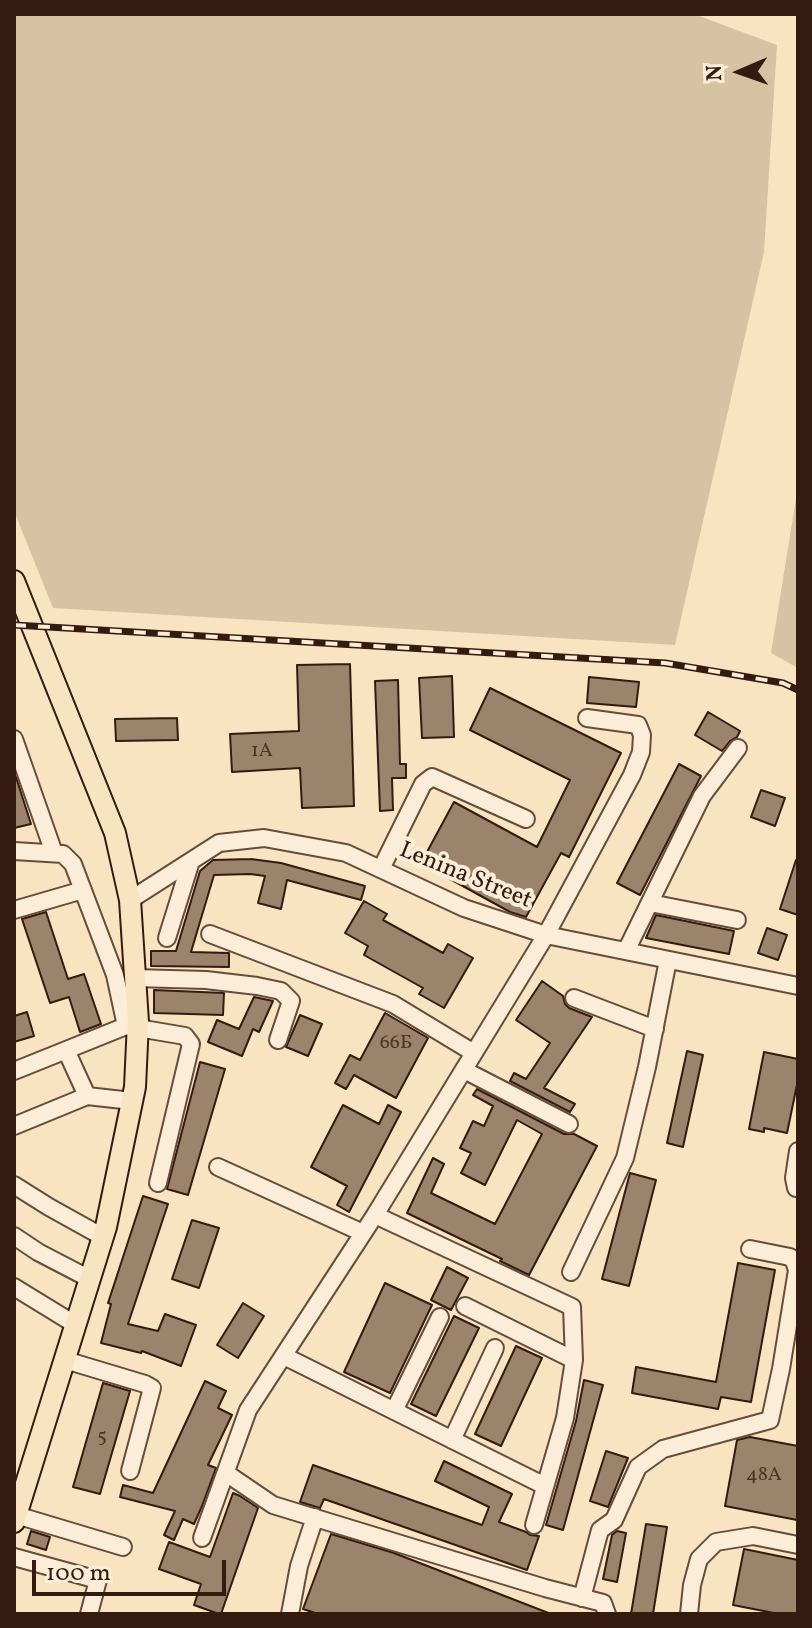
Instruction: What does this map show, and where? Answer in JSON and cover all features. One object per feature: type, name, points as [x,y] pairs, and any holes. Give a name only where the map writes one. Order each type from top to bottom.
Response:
[{"type":"main road","points":[[14,581],[115,833],[130,900],[135,978],[132,1028],[135,1087],[103,1237],[15,1519]]},
{"type":"street","points":[[202,1538],[248,1410],[375,1215],[546,935],[632,775],[641,752],[642,735],[638,725],[587,718]]},
{"type":"street","points":[[14,739],[54,853]]},
{"type":"street","points":[[626,951],[702,796],[738,748]]},
{"type":"street","points":[[381,869],[423,784],[432,777],[526,819]]},
{"type":"street","name":"Lenina Street","points":[[130,900],[219,843],[264,838],[346,853],[464,908],[546,935],[798,986]]},
{"type":"street","points":[[14,851],[63,854],[73,864],[132,1028]]},
{"type":"street","points":[[167,938],[191,861]]},
{"type":"street","points":[[14,910],[83,890]]},
{"type":"street","points":[[650,903],[737,920]]},
{"type":"street","points":[[210,934],[393,1004],[474,1053]]},
{"type":"street","points":[[571,1272],[625,1158],[668,960]]},
{"type":"street","points":[[135,978],[206,980],[281,991],[291,1001],[278,1040]]},
{"type":"street","points":[[574,998],[655,1029]]},
{"type":"street","points":[[14,1071],[132,1028],[185,1036],[191,1044],[158,1183]]},
{"type":"street","points":[[66,1050],[87,1096]]},
{"type":"street","points":[[464,1070],[569,1124]]},
{"type":"street","points":[[14,1126],[87,1096],[132,1101]]},
{"type":"street","points":[[798,1151],[794,1178],[798,1188]]},
{"type":"street","points":[[218,1167],[363,1233]]},
{"type":"street","points":[[14,1185],[103,1237]]},
{"type":"street","points":[[375,1215],[572,1307],[574,1360],[565,1418],[534,1525]]},
{"type":"street","points":[[14,1236],[90,1279]]},
{"type":"street","points":[[582,1598],[600,1530],[614,1520],[638,1467],[663,1449],[770,1420],[797,1270],[790,1257],[750,1249]]},
{"type":"street","points":[[14,1287],[76,1325]]},
{"type":"street","points":[[465,1306],[574,1360]]},
{"type":"street","points":[[394,1411],[440,1317]]},
{"type":"street","points":[[452,1440],[495,1348]]},
{"type":"street","points":[[284,1356],[545,1486]]},
{"type":"street","points":[[65,1360],[152,1388],[130,1471]]},
{"type":"street","points":[[226,1473],[273,1505],[603,1603],[607,1614]]},
{"type":"street","points":[[290,1614],[299,1566],[315,1517]]},
{"type":"street","points":[[15,1519],[123,1547]]},
{"type":"street","points":[[689,1614],[699,1559],[716,1542],[753,1536],[798,1545]]},
{"type":"street","points":[[14,1557],[98,1580],[89,1614]]},
{"type":"shaded area","points":[[14,14],[694,14],[777,45],[764,252],[675,645],[53,608],[14,511]]},
{"type":"shaded area","points":[[798,486],[798,668],[771,653]]},
{"type":"building","points":[[350,664],[354,806],[302,808],[300,768],[232,772],[230,734],[299,731],[297,665]]},
{"type":"building","points":[[452,676],[454,737],[422,738],[419,678]]},
{"type":"building","points":[[589,677],[639,682],[636,707],[587,703]]},
{"type":"building","points":[[398,680],[400,764],[406,764],[406,778],[392,778],[393,810],[380,811],[375,681]]},
{"type":"building","points":[[490,688],[621,753],[569,857],[561,853],[526,917],[510,912],[421,863],[454,802],[537,847],[570,780],[470,730]]},
{"type":"building","points":[[708,712],[740,731],[722,751],[695,735]]},
{"type":"building","points":[[177,718],[178,740],[116,741],[115,719]]},
{"type":"building","points":[[679,764],[701,776],[640,895],[617,883]]},
{"type":"building","points":[[14,777],[31,824],[14,828]]},
{"type":"building","points":[[761,790],[785,798],[775,826],[751,817]]},
{"type":"building","points":[[251,859],[281,863],[365,886],[361,900],[287,880],[281,909],[258,903],[265,876],[214,875],[191,952],[229,953],[229,967],[151,966],[151,951],[176,951],[200,871],[213,860]]},
{"type":"building","points":[[798,861],[798,915],[780,909]]},
{"type":"building","points":[[364,901],[387,914],[383,920],[443,953],[448,944],[473,958],[444,1008],[419,994],[423,988],[364,955],[368,946],[345,933]]},
{"type":"building","points":[[46,912],[68,979],[84,974],[101,1024],[80,1032],[69,997],[50,1003],[22,919]]},
{"type":"building","points":[[656,915],[734,931],[729,954],[646,938]]},
{"type":"building","points":[[767,928],[787,935],[778,960],[758,953]]},
{"type":"building","points":[[542,981],[563,996],[569,1008],[592,1017],[544,1088],[575,1104],[570,1112],[510,1081],[514,1073],[526,1079],[550,1043],[516,1020]]},
{"type":"building","points":[[154,990],[224,993],[223,1015],[154,1013]]},
{"type":"building","points":[[254,997],[273,1001],[259,1032],[253,1029],[242,1056],[208,1042],[217,1020],[239,1029]]},
{"type":"building","points":[[27,1012],[34,1036],[14,1042],[14,1016]]},
{"type":"building","points":[[385,1013],[428,1038],[396,1098],[354,1075],[346,1089],[335,1083],[350,1055],[360,1060]]},
{"type":"building","points":[[300,1015],[322,1024],[308,1056],[286,1047]]},
{"type":"building","points":[[687,1051],[703,1055],[683,1147],[667,1143]]},
{"type":"building","points":[[764,1052],[798,1059],[798,1080],[787,1133],[764,1128],[764,1132],[749,1129]]},
{"type":"building","points":[[200,1062],[225,1069],[188,1195],[167,1189]]},
{"type":"building","points":[[477,1089],[564,1134],[574,1134],[597,1146],[529,1275],[407,1213],[433,1158],[444,1164],[431,1193],[495,1224],[542,1134],[517,1120],[485,1185],[461,1173],[471,1153],[460,1148],[473,1121],[484,1126],[493,1106],[473,1095]]},
{"type":"building","points":[[343,1105],[379,1124],[388,1105],[401,1112],[349,1212],[337,1205],[347,1186],[311,1167]]},
{"type":"building","points":[[630,1173],[656,1180],[629,1286],[602,1279]]},
{"type":"building","points":[[143,1196],[168,1204],[128,1324],[158,1331],[165,1314],[196,1325],[181,1366],[142,1351],[101,1343],[111,1304],[108,1303]]},
{"type":"building","points":[[192,1220],[219,1228],[199,1288],[172,1279]]},
{"type":"building","points":[[738,1263],[775,1270],[751,1402],[721,1397],[718,1409],[632,1393],[636,1367],[716,1382]]},
{"type":"building","points":[[447,1267],[468,1278],[451,1310],[431,1300]]},
{"type":"building","points":[[385,1283],[432,1305],[390,1393],[344,1372]]},
{"type":"building","points":[[243,1303],[264,1316],[238,1358],[217,1345]]},
{"type":"building","points":[[454,1316],[479,1328],[436,1416],[411,1404]]},
{"type":"building","points":[[516,1346],[542,1358],[501,1446],[475,1434]]},
{"type":"building","points":[[584,1380],[603,1385],[563,1530],[546,1525],[576,1421]]},
{"type":"building","points":[[205,1381],[226,1391],[218,1408],[232,1415],[208,1465],[216,1468],[194,1524],[183,1519],[174,1540],[164,1535],[175,1511],[120,1497],[123,1485],[153,1493]]},
{"type":"building","points":[[103,1383],[130,1391],[100,1494],[73,1487]]},
{"type":"building","points":[[750,1437],[798,1446],[797,1520],[725,1506],[737,1440]]},
{"type":"building","points":[[606,1451],[628,1458],[608,1507],[590,1501]]},
{"type":"building","points":[[444,1461],[512,1494],[499,1522],[539,1536],[527,1570],[324,1499],[320,1508],[300,1502],[313,1465],[482,1525],[489,1507],[435,1481]]},
{"type":"building","points":[[233,1493],[258,1508],[219,1614],[194,1605],[201,1584],[159,1569],[169,1542],[210,1557]]},
{"type":"building","points":[[646,1524],[667,1527],[653,1614],[631,1614]]},
{"type":"building","points":[[31,1531],[50,1537],[46,1550],[27,1544]]},
{"type":"building","points":[[617,1531],[626,1533],[617,1582],[603,1579],[612,1535]]},
{"type":"building","points":[[331,1534],[394,1553],[551,1614],[318,1614],[303,1609]]},
{"type":"building","points":[[744,1549],[798,1560],[798,1614],[779,1614],[733,1605]]},
{"type":"railway","points":[[14,625],[665,663],[783,683],[798,690]]}]
